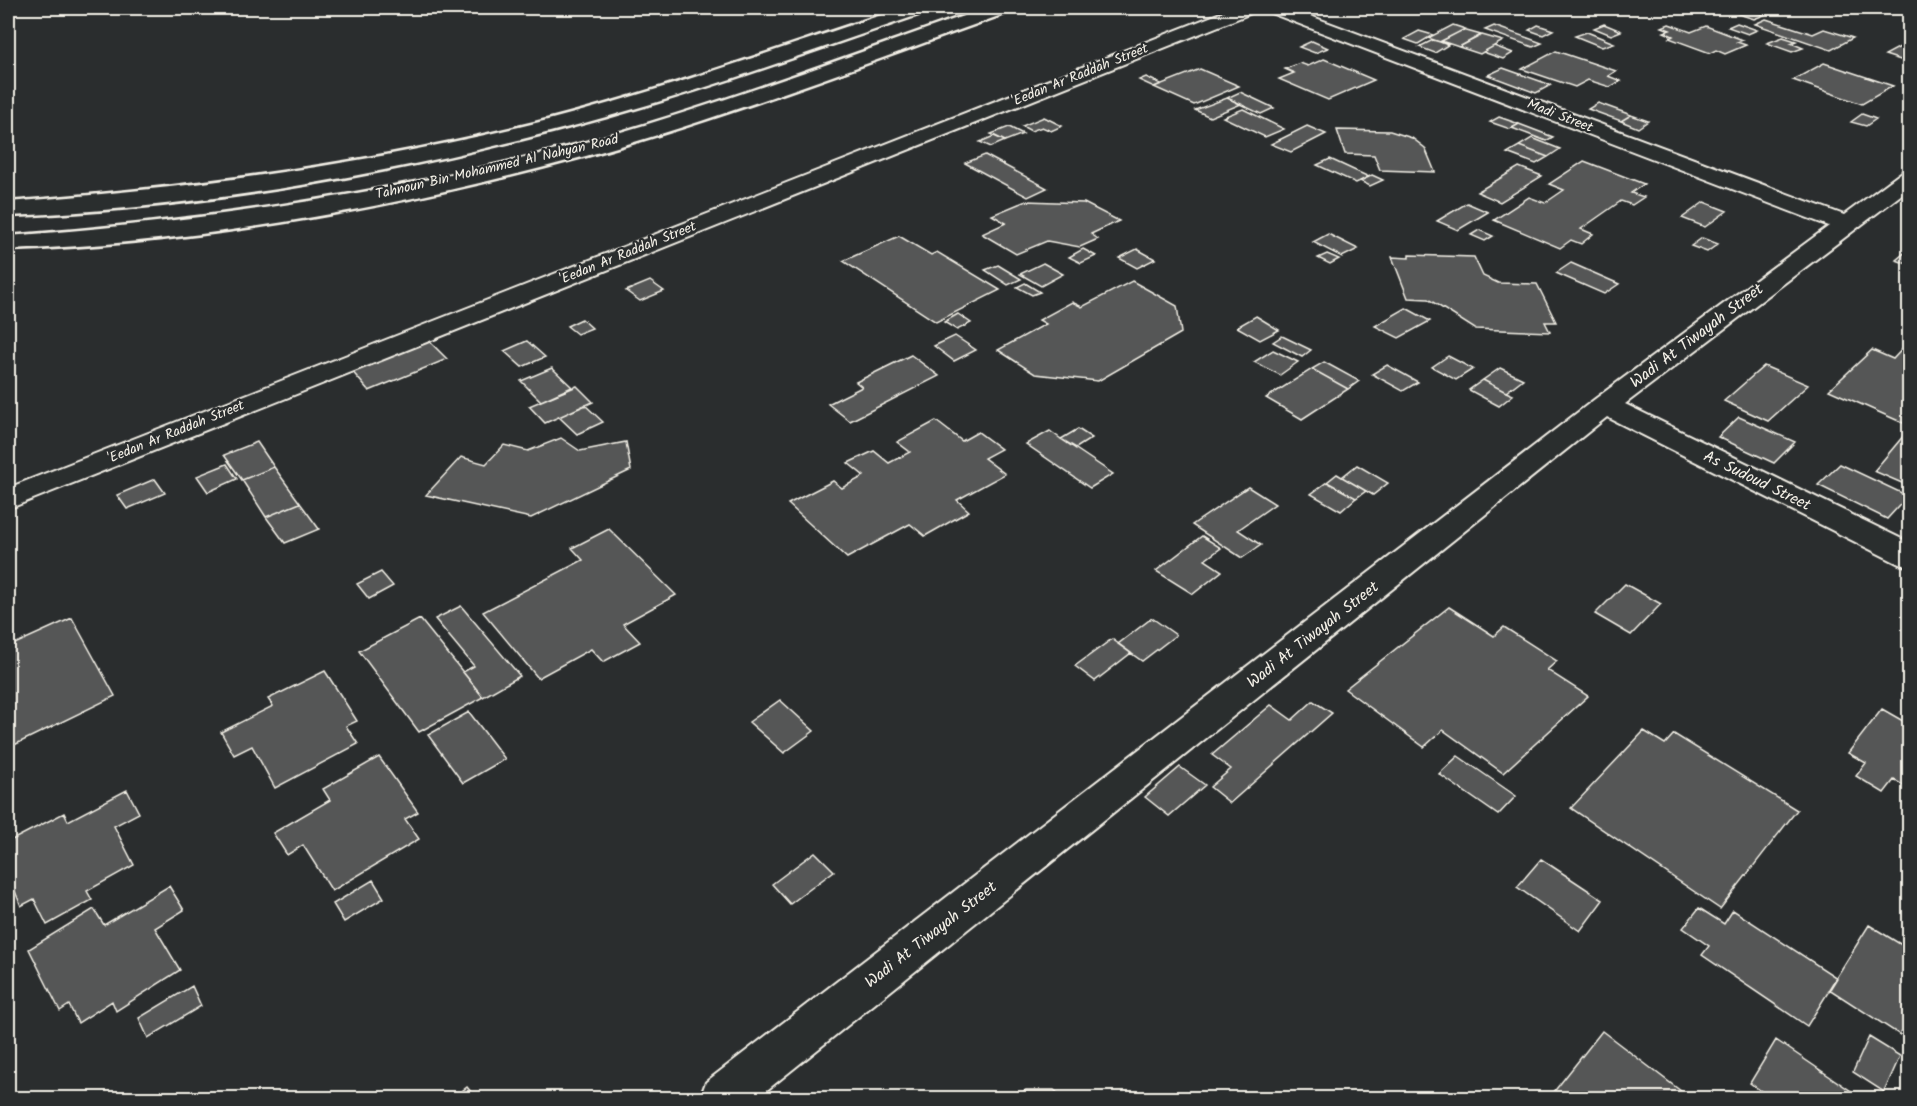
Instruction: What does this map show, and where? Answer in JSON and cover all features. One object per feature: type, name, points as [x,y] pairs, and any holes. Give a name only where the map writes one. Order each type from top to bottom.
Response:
[{"type":"main road","name":"Tahnoun Bin Mohammed Al Nahyan Road","points":[[8,209],[127,200],[244,186],[340,172],[463,147],[653,97],[920,8]]},
{"type":"main road","name":"Tahnoun Bin Mohammed Al Nahyan Road","points":[[8,243],[95,236],[290,211],[515,166],[577,151],[692,116],[1004,8]]},
{"type":"street","name":"'Eedan Ar Raddah Street","points":[[8,499],[1248,8]]},
{"type":"street","name":"Madi Street","points":[[1274,8],[1845,224]]},
{"type":"street","name":"Wadi At Tiwayah Street","points":[[722,1098],[1605,405],[1910,177]]},
{"type":"street","name":"As Sudoud Street","points":[[1605,405],[1910,556]]},
{"type":"building","points":[[1720,8],[1742,8],[1764,15],[1754,19]]},
{"type":"building","points":[[1766,19],[1813,34],[1824,29],[1853,38],[1831,50],[1755,24]]},
{"type":"building","points":[[1737,23],[1757,30],[1748,34],[1728,27]]},
{"type":"building","points":[[1604,24],[1621,31],[1611,35],[1594,28]]},
{"type":"building","points":[[1669,24],[1691,32],[1706,26],[1743,40],[1737,42],[1746,45],[1725,54],[1716,50],[1710,53],[1669,38],[1673,36],[1664,32],[1670,30],[1662,27]]},
{"type":"building","points":[[1453,25],[1465,29],[1440,42],[1428,38]]},
{"type":"building","points":[[1538,25],[1553,30],[1543,35],[1529,30]]},
{"type":"building","points":[[1494,26],[1542,43],[1533,47],[1485,30]]},
{"type":"building","points":[[1463,30],[1481,35],[1459,47],[1441,41]]},
{"type":"building","points":[[1419,31],[1433,35],[1418,44],[1404,39]]},
{"type":"building","points":[[1587,32],[1614,43],[1602,47],[1575,36]]},
{"type":"building","points":[[1482,35],[1503,41],[1480,54],[1459,47]]},
{"type":"building","points":[[1783,37],[1796,41],[1791,43],[1803,48],[1792,52],[1767,43]]},
{"type":"building","points":[[1433,40],[1448,45],[1435,53],[1419,47]]},
{"type":"building","points":[[1312,41],[1328,48],[1315,53],[1299,47]]},
{"type":"building","points":[[1494,46],[1513,53],[1503,59],[1483,52]]},
{"type":"building","points":[[1900,47],[1910,50],[1910,63],[1885,55]]},
{"type":"building","points":[[1556,51],[1616,71],[1608,76],[1621,81],[1610,87],[1588,80],[1575,87],[1522,69]]},
{"type":"building","points":[[1324,59],[1374,80],[1328,100],[1279,79],[1294,73],[1285,69],[1300,63],[1308,66]]},
{"type":"building","points":[[1824,63],[1893,86],[1862,104],[1793,80]]},
{"type":"building","points":[[1503,68],[1551,85],[1536,93],[1488,75]]},
{"type":"building","points":[[1200,69],[1239,86],[1194,105],[1154,87]]},
{"type":"building","points":[[1146,77],[1161,84],[1154,87],[1139,80]]},
{"type":"building","points":[[1240,92],[1274,108],[1261,114],[1227,98]]},
{"type":"building","points":[[1227,98],[1241,104],[1210,117],[1195,110]]},
{"type":"building","points":[[1598,103],[1631,115],[1621,121],[1588,109]]},
{"type":"building","points":[[1243,109],[1284,129],[1265,137],[1223,117]]},
{"type":"building","points":[[1862,114],[1876,119],[1866,126],[1851,122]]},
{"type":"building","points":[[1631,115],[1648,121],[1638,128],[1621,121]]},
{"type":"building","points":[[1044,117],[1062,126],[1051,131],[1042,127],[1031,131],[1022,126]]},
{"type":"building","points":[[1499,117],[1519,124],[1510,129],[1490,122]]},
{"type":"building","points":[[1519,124],[1553,137],[1546,141],[1512,128]]},
{"type":"building","points":[[1307,126],[1326,134],[1291,152],[1271,144]]},
{"type":"building","points":[[1009,127],[1023,134],[1005,141],[991,134]]},
{"type":"building","points":[[1337,130],[1390,131],[1412,138],[1425,148],[1435,172],[1380,170],[1374,155],[1345,154]]},
{"type":"building","points":[[994,136],[1005,141],[991,147],[980,142]]},
{"type":"building","points":[[1532,138],[1560,149],[1548,157],[1519,146]]},
{"type":"building","points":[[1519,146],[1548,157],[1536,164],[1507,153]]},
{"type":"building","points":[[985,155],[1047,188],[1028,197],[965,163]]},
{"type":"building","points":[[1330,159],[1369,177],[1356,183],[1317,165]]},
{"type":"building","points":[[1584,161],[1644,184],[1631,193],[1644,197],[1632,205],[1621,201],[1581,229],[1593,234],[1581,244],[1571,240],[1560,248],[1494,220],[1529,197],[1545,203],[1564,190],[1549,184]]},
{"type":"building","points":[[1519,167],[1542,176],[1500,202],[1477,192]]},
{"type":"building","points":[[1372,175],[1383,180],[1370,186],[1360,181]]},
{"type":"building","points":[[1026,201],[1084,203],[1119,221],[1091,234],[1098,239],[1080,247],[1047,241],[1016,254],[982,234],[1006,223],[992,215]]},
{"type":"building","points":[[1704,202],[1727,211],[1705,227],[1682,218]]},
{"type":"building","points":[[1467,203],[1488,212],[1458,230],[1437,221]]},
{"type":"building","points":[[1479,230],[1493,236],[1485,241],[1471,235]]},
{"type":"building","points":[[1328,234],[1358,249],[1342,257],[1313,242]]},
{"type":"building","points":[[899,236],[931,255],[937,252],[1000,290],[936,322],[843,261]]},
{"type":"building","points":[[1702,238],[1718,244],[1707,252],[1691,246]]},
{"type":"building","points":[[1083,249],[1096,256],[1081,263],[1069,257]]},
{"type":"building","points":[[1137,249],[1155,259],[1137,268],[1119,258]]},
{"type":"building","points":[[1908,250],[1910,265],[1896,260]]},
{"type":"building","points":[[1327,254],[1339,259],[1330,264],[1318,258]]},
{"type":"building","points":[[1409,255],[1474,257],[1483,276],[1498,283],[1537,284],[1556,322],[1545,322],[1550,332],[1475,329],[1428,299],[1408,298],[1392,257],[1409,258]]},
{"type":"building","points":[[1043,263],[1063,274],[1041,286],[1020,274]]},
{"type":"building","points":[[1571,263],[1619,284],[1604,294],[1556,273]]},
{"type":"building","points":[[998,265],[1021,279],[1008,285],[985,270]]},
{"type":"building","points":[[650,281],[664,291],[640,301],[626,291]]},
{"type":"building","points":[[1132,281],[1177,306],[1181,333],[1098,381],[1035,374],[998,350],[1046,324],[1039,320],[1072,302],[1082,307]]},
{"type":"building","points":[[1025,283],[1040,292],[1032,295],[1017,287]]},
{"type":"building","points":[[1406,308],[1430,321],[1399,338],[1375,326]]},
{"type":"building","points":[[958,314],[971,323],[957,330],[944,322]]},
{"type":"building","points":[[1256,316],[1279,330],[1260,340],[1237,327]]},
{"type":"building","points":[[582,319],[592,328],[577,334],[567,326]]},
{"type":"building","points":[[955,336],[976,350],[954,361],[934,346]]},
{"type":"building","points":[[1282,336],[1311,350],[1302,357],[1273,342]]},
{"type":"building","points":[[427,339],[447,359],[369,391],[351,370]]},
{"type":"building","points":[[527,341],[545,357],[522,367],[504,351]]},
{"type":"building","points":[[1907,344],[1910,345],[1910,426],[1829,390],[1872,350],[1893,359]]},
{"type":"building","points":[[1273,350],[1298,362],[1280,375],[1254,362]]},
{"type":"building","points":[[911,355],[939,376],[850,421],[828,404],[862,387],[856,382]]},
{"type":"building","points":[[1448,356],[1473,369],[1456,380],[1432,367]]},
{"type":"building","points":[[1324,362],[1359,381],[1348,389],[1312,369]]},
{"type":"building","points":[[1387,365],[1418,382],[1403,391],[1372,374]]},
{"type":"building","points":[[1764,366],[1808,385],[1768,421],[1724,401]]},
{"type":"building","points":[[552,368],[572,387],[541,401],[521,381]]},
{"type":"building","points":[[1500,368],[1523,379],[1506,392],[1483,380]]},
{"type":"building","points":[[1312,369],[1348,389],[1302,419],[1266,398]]},
{"type":"building","points":[[1483,380],[1513,395],[1499,406],[1469,390]]},
{"type":"building","points":[[577,386],[593,402],[545,423],[529,406]]},
{"type":"building","points":[[585,405],[603,422],[577,434],[559,417]]},
{"type":"building","points":[[1739,417],[1795,442],[1774,463],[1718,437]]},
{"type":"building","points":[[936,421],[962,441],[978,432],[1001,449],[984,458],[1005,474],[957,500],[969,511],[925,536],[910,524],[847,558],[788,504],[833,481],[842,488],[864,476],[848,463],[874,451],[889,463],[910,452],[897,442]]},
{"type":"building","points":[[1078,429],[1092,438],[1076,448],[1061,439]]},
{"type":"building","points":[[1050,431],[1113,474],[1090,488],[1026,444]]},
{"type":"building","points":[[1905,434],[1910,436],[1909,486],[1874,471]]},
{"type":"building","points":[[561,438],[580,451],[626,442],[631,470],[531,518],[426,495],[461,457],[486,464],[504,445],[528,451]]},
{"type":"building","points":[[257,442],[274,467],[242,480],[224,455]]},
{"type":"building","points":[[227,464],[237,479],[208,492],[197,476]]},
{"type":"building","points":[[1840,464],[1908,496],[1887,519],[1818,485]]},
{"type":"building","points":[[1357,465],[1388,483],[1373,495],[1342,477]]},
{"type":"building","points":[[274,467],[300,503],[266,517],[242,480]]},
{"type":"building","points":[[1337,474],[1366,491],[1356,498],[1327,482]]},
{"type":"building","points":[[155,479],[165,493],[127,509],[117,495]]},
{"type":"building","points":[[1327,482],[1356,498],[1341,511],[1311,494]]},
{"type":"building","points":[[1248,487],[1275,504],[1238,530],[1261,545],[1242,558],[1192,525]]},
{"type":"building","points":[[300,503],[319,529],[285,543],[266,517]]},
{"type":"building","points":[[609,529],[676,595],[623,624],[640,642],[603,662],[591,649],[538,678],[483,612],[583,560],[572,548]]},
{"type":"building","points":[[1202,536],[1221,548],[1205,560],[1222,571],[1193,594],[1156,571]]},
{"type":"building","points":[[381,572],[393,586],[369,599],[357,584]]},
{"type":"building","points":[[1625,584],[1661,604],[1631,635],[1595,614]]},
{"type":"building","points":[[461,606],[520,676],[483,697],[463,672],[474,666],[435,619]]},
{"type":"building","points":[[1449,607],[1494,636],[1504,627],[1557,661],[1547,670],[1588,696],[1503,773],[1443,730],[1424,747],[1345,689]]},
{"type":"building","points":[[72,618],[115,696],[8,748],[8,647]]},
{"type":"building","points":[[1152,618],[1176,635],[1142,661],[1118,644]]},
{"type":"building","points":[[420,619],[483,697],[419,732],[359,651]]},
{"type":"building","points":[[1112,639],[1131,653],[1095,681],[1075,666]]},
{"type":"building","points":[[325,671],[357,721],[346,726],[358,744],[275,788],[252,746],[234,755],[221,732],[273,706],[268,699]]},
{"type":"building","points":[[780,700],[814,731],[784,753],[749,722]]},
{"type":"building","points":[[1313,701],[1332,713],[1230,803],[1210,787],[1231,769],[1212,755],[1271,705],[1292,720]]},
{"type":"building","points":[[1882,709],[1910,725],[1910,789],[1894,780],[1884,793],[1856,776],[1866,763],[1848,753]]},
{"type":"building","points":[[469,712],[505,759],[463,783],[428,735]]},
{"type":"building","points":[[1644,731],[1665,744],[1674,734],[1797,810],[1720,909],[1571,808]]},
{"type":"building","points":[[1458,756],[1516,796],[1498,815],[1439,774]]},
{"type":"building","points":[[379,757],[418,812],[405,819],[419,839],[332,891],[303,845],[287,855],[273,833],[330,800],[323,789]]},
{"type":"building","points":[[1180,767],[1205,785],[1169,816],[1145,797]]},
{"type":"building","points":[[127,790],[139,813],[114,826],[134,865],[87,891],[92,900],[47,925],[34,899],[21,906],[8,874],[8,842],[64,813],[68,821]]},
{"type":"building","points":[[815,852],[834,871],[790,904],[772,884]]},
{"type":"building","points":[[1541,859],[1603,900],[1580,931],[1517,887]]},
{"type":"building","points":[[373,880],[384,898],[344,922],[333,904]]},
{"type":"building","points":[[169,886],[184,910],[155,928],[180,970],[116,1011],[112,1001],[78,1023],[69,1005],[60,1011],[29,949],[94,909],[104,925]]},
{"type":"building","points":[[1699,908],[1724,924],[1733,910],[1837,978],[1807,1026],[1702,955],[1709,946],[1683,928]]},
{"type":"building","points":[[1869,925],[1910,950],[1910,1018],[1900,1035],[1829,989]]},
{"type":"building","points":[[192,986],[201,1006],[148,1038],[139,1018]]},
{"type":"building","points":[[1602,1031],[1690,1098],[1549,1098]]},
{"type":"building","points":[[1869,1037],[1900,1056],[1884,1092],[1853,1072]]},
{"type":"building","points":[[1776,1040],[1854,1093],[1851,1098],[1762,1098],[1765,1094],[1750,1083]]},
{"type":"building","points":[[467,1087],[476,1098],[453,1098]]},
{"type":"building","points":[[1026,1090],[1054,1090],[1064,1098],[1012,1098]]}]
